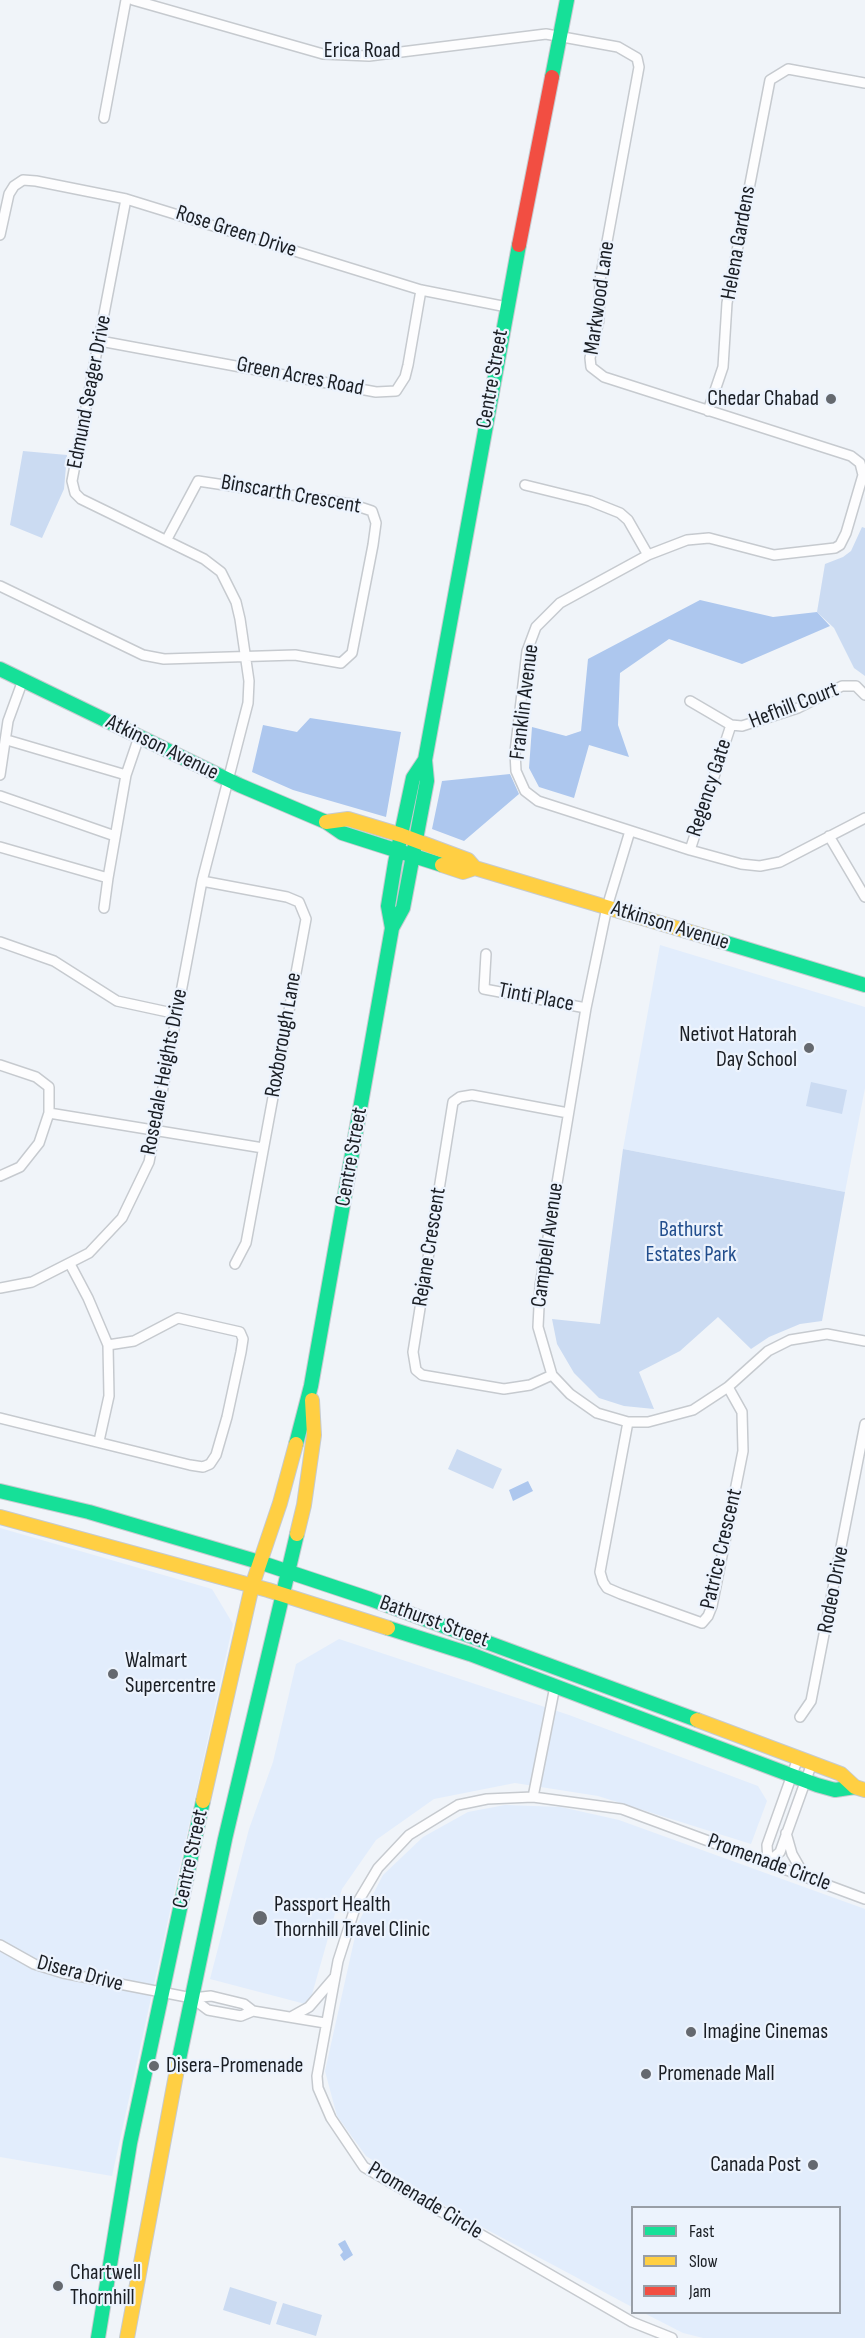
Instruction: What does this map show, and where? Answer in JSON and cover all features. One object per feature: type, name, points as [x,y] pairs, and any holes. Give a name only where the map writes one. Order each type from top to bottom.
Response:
[{"type":"main road","name":"Centre Street","points":[[98,2338],[130,2143],[212,1757],[252,1586],[280,1503],[311,1386],[392,928],[403,908],[427,781],[425,760],[507,307],[567,0]]},
{"type":"main road","name":"Atkinson Avenue","points":[[0,669],[228,780],[326,822],[342,833],[463,872],[475,868]]},
{"type":"main road","name":"Centre Street","points":[[392,928],[388,906],[398,850],[414,778],[425,760]]},
{"type":"main road","name":"Atkinson Avenue","points":[[326,822],[348,819],[401,835],[468,860],[475,868],[865,986]]},
{"type":"main road","name":"Centre Street","points":[[127,2338],[192,1998],[281,1595],[304,1505],[314,1435],[311,1386]]},
{"type":"main road","name":"Bathurst Street","points":[[0,1491],[89,1512],[259,1562],[520,1653],[841,1774],[860,1788]]},
{"type":"main road","name":"Bathurst Street","points":[[0,1517],[252,1586],[470,1654],[798,1778],[835,1790],[860,1788]]},
{"type":"street","points":[[104,118],[126,0]]},
{"type":"street","name":"Erica Road","points":[[133,0],[323,54],[369,56],[546,34],[561,36]]},
{"type":"street","name":"Markwood Lane","points":[[561,36],[618,47],[637,58],[639,67],[600,280],[599,320],[590,358],[591,367],[604,377],[850,456],[861,465]]},
{"type":"street","name":"Helena Gardens","points":[[708,411],[721,374],[726,350],[725,322],[735,257],[767,89],[774,76],[788,69],[865,83]]},
{"type":"street","name":"Rose Green Drive","points":[[0,235],[9,194],[14,186],[23,180],[126,199],[421,290],[507,307]]},
{"type":"street","name":"Edmund Seager Drive","points":[[126,199],[72,481],[75,493],[81,499],[167,539],[204,559],[221,572],[236,602],[249,681],[248,703],[228,780]]},
{"type":"street","name":"Green Acres Road","points":[[100,341],[376,392],[396,392],[405,377],[421,290]]},
{"type":"street","name":"Franklin Avenue","points":[[861,465],[861,482],[846,533],[840,545],[835,548],[774,555],[720,540],[697,538],[678,542],[648,555],[560,603],[536,627],[527,651],[515,752],[516,771],[525,791],[531,798],[690,850],[760,866],[780,862],[865,818]]},
{"type":"street","name":"Binscarth Crescent","points":[[167,539],[198,481],[365,507],[375,516],[374,545],[357,632],[352,653],[348,659],[335,663],[295,655],[245,656]]},
{"type":"street","points":[[525,485],[590,501],[620,513],[628,520],[648,555]]},
{"type":"street","points":[[0,585],[143,655],[164,658],[245,656]]},
{"type":"street","points":[[0,775],[8,721],[23,680]]},
{"type":"street","name":"Hefhill Court","points":[[690,701],[731,725],[742,726],[767,720],[798,708],[842,686],[856,686],[865,695]]},
{"type":"street","name":"Regency Gate","points":[[690,850],[731,725]]},
{"type":"street","points":[[104,908],[126,775],[139,737]]},
{"type":"street","points":[[7,740],[126,775]]},
{"type":"street","name":"Rosedale Heights Drive","points":[[0,1288],[32,1282],[89,1252],[122,1218],[149,1162],[202,881],[228,780]]},
{"type":"street","points":[[0,796],[116,836]]},
{"type":"street","name":"Campbell Avenue","points":[[630,831],[607,907],[586,1008],[538,1304],[542,1344],[552,1375],[570,1394],[597,1413],[628,1422],[648,1422],[693,1410],[728,1387],[768,1351],[790,1340],[827,1334],[865,1341]]},
{"type":"street","points":[[829,836],[865,897]]},
{"type":"street","points":[[0,847],[108,878]]},
{"type":"street","name":"Roxborough Lane","points":[[202,881],[287,897],[299,902],[306,919],[246,1243],[235,1264]]},
{"type":"street","points":[[0,942],[54,961],[117,1001],[177,1014]]},
{"type":"street","name":"Tinti Place","points":[[486,954],[484,988],[586,1008]]},
{"type":"street","points":[[0,1065],[44,1082],[49,1087],[49,1113],[39,1143],[20,1167],[0,1176]]},
{"type":"street","name":"Rejane Crescent","points":[[552,1375],[530,1385],[504,1389],[422,1375],[416,1370],[413,1352],[453,1102],[460,1097],[472,1095],[568,1113]]},
{"type":"street","points":[[49,1113],[263,1148]]},
{"type":"street","points":[[70,1264],[88,1298],[108,1345],[109,1396],[99,1441]]},
{"type":"street","points":[[0,1418],[190,1465],[203,1467],[210,1464],[216,1455],[227,1417],[243,1339],[236,1329],[178,1318],[134,1341],[108,1345]]},
{"type":"street","name":"Patrice Crescent","points":[[628,1422],[600,1572],[603,1582],[607,1588],[621,1594],[699,1623],[704,1622],[712,1606],[743,1451],[742,1412],[728,1387]]},
{"type":"street","name":"Rodeo Drive","points":[[800,1717],[811,1701],[813,1693],[865,1424]]},
{"type":"street","points":[[533,1797],[555,1686]]},
{"type":"street","points":[[768,1862],[767,1845],[805,1761]]},
{"type":"street","points":[[768,1862],[780,1852],[798,1778],[805,1761]]},
{"type":"street","name":"Promenade Circle","points":[[668,2337],[632,2322],[364,2168],[331,2118],[318,2088],[318,2064],[335,1976],[357,1905],[378,1868],[409,1836],[458,1805],[487,1799],[533,1797],[622,1809],[865,1899]]},
{"type":"street","points":[[786,1833],[792,1854],[804,1875]]},
{"type":"street","name":"Disera Drive","points":[[0,1945],[34,1964],[63,1973],[192,1998],[207,2010],[241,2016],[254,2011],[326,2023]]},
{"type":"street","points":[[291,2017],[309,2007],[335,1976]]},
{"type":"shaded area","points":[[660,945],[865,1007],[865,1088],[845,1192],[623,1149]]},
{"type":"shaded area","points":[[0,1528],[212,1589],[233,1624],[112,2176],[0,2157]]},
{"type":"shaded area","points":[[339,1639],[569,1715],[758,1786],[767,1801],[751,1844],[598,1796],[515,1783],[434,1799],[376,1840],[342,1889],[309,2005],[210,1979],[249,1829],[273,1762],[296,1664]]},
{"type":"shaded area","points":[[505,1805],[561,1807],[619,1820],[865,1909],[865,2338],[703,2338],[683,2333],[646,2314],[841,2314],[841,2206],[631,2206],[631,2306],[465,2218],[366,2156],[337,2116],[325,2071],[358,1923],[383,1875],[423,1837],[468,1812]]},
{"type":"green space","points":[[23,451],[67,455],[64,489],[42,538],[10,525]]},
{"type":"green space","points":[[862,527],[865,528],[865,676],[854,668],[834,628],[817,612],[825,564],[851,551]]},
{"type":"green space","points":[[811,1082],[847,1090],[842,1114],[806,1106]]},
{"type":"green space","name":"Bathurst Estates Park","points":[[623,1149],[845,1192],[822,1321],[800,1324],[769,1337],[751,1349],[718,1317],[680,1351],[639,1372],[654,1409],[624,1406],[599,1398],[574,1373],[557,1344],[552,1319],[600,1324]]},
{"type":"green space","points":[[457,1449],[502,1469],[493,1489],[448,1469]]},
{"type":"green space","points":[[230,2287],[277,2302],[270,2325],[223,2310]]},
{"type":"green space","points":[[283,2303],[322,2315],[316,2336],[276,2324]]},
{"type":"water","points":[[700,600],[773,617],[817,612],[830,626],[742,664],[669,639],[620,673],[618,725],[629,757],[589,745],[574,798],[539,787],[529,768],[532,727],[566,736],[581,731],[588,659]]},
{"type":"water","points":[[310,718],[401,732],[386,817],[293,790],[252,772],[263,725],[297,732]]},
{"type":"water","points":[[510,774],[519,794],[464,841],[432,829],[442,781]]},
{"type":"water","points":[[528,1481],[533,1491],[513,1501],[509,1490]]},
{"type":"water","points":[[345,2240],[353,2255],[344,2261],[340,2255],[343,2252],[338,2244]]},
{"type":"traffic: fast","points":[[552,77],[567,0]]},
{"type":"traffic: fast","points":[[392,928],[403,908],[427,781],[425,760],[519,245]]},
{"type":"traffic: fast","points":[[0,669],[239,785],[326,822],[342,833],[442,865]]},
{"type":"traffic: fast","points":[[296,1444],[311,1386],[392,928],[388,906],[395,863],[413,778],[425,760]]},
{"type":"traffic: fast","points":[[720,941],[865,985]]},
{"type":"traffic: fast","points":[[0,1491],[89,1512],[259,1562],[370,1599],[697,1720]]},
{"type":"traffic: fast","points":[[178,2064],[225,1839],[297,1534]]},
{"type":"traffic: fast","points":[[388,1628],[470,1654],[817,1785],[835,1790],[855,1787]]},
{"type":"traffic: fast","points":[[98,2338],[130,2143],[203,1801]]},
{"type":"traffic: slow","points":[[326,822],[348,819],[401,835],[468,860],[475,868]]},
{"type":"traffic: slow","points":[[442,865],[463,872],[475,868],[720,941]]},
{"type":"traffic: slow","points":[[297,1534],[304,1505],[314,1435],[312,1400]]},
{"type":"traffic: slow","points":[[203,1801],[252,1586],[280,1503],[296,1444]]},
{"type":"traffic: slow","points":[[0,1517],[268,1590],[388,1628]]},
{"type":"traffic: slow","points":[[697,1720],[841,1774],[855,1787],[865,1790]]},
{"type":"traffic: slow","points":[[127,2338],[178,2064]]},
{"type":"traffic: jam","points":[[519,245],[552,77]]},
{"type":"place","name":"Chedar Chabad","points":[[831,399]]},
{"type":"place","name":"Netivot Hatorah Day School","points":[[809,1048]]},
{"type":"place","name":"Walmart Supercentre","points":[[113,1674]]},
{"type":"place","name":"Passport Health Thornhill Travel Clinic","points":[[260,1918]]},
{"type":"place","name":"Imagine Cinemas","points":[[691,2032]]},
{"type":"place","name":"Disera-Promenade","points":[[154,2066]]},
{"type":"place","name":"Promenade Mall","points":[[646,2074]]},
{"type":"place","name":"Canada Post","points":[[813,2165]]},
{"type":"place","name":"Chartwell Thornhill","points":[[58,2286]]}]
